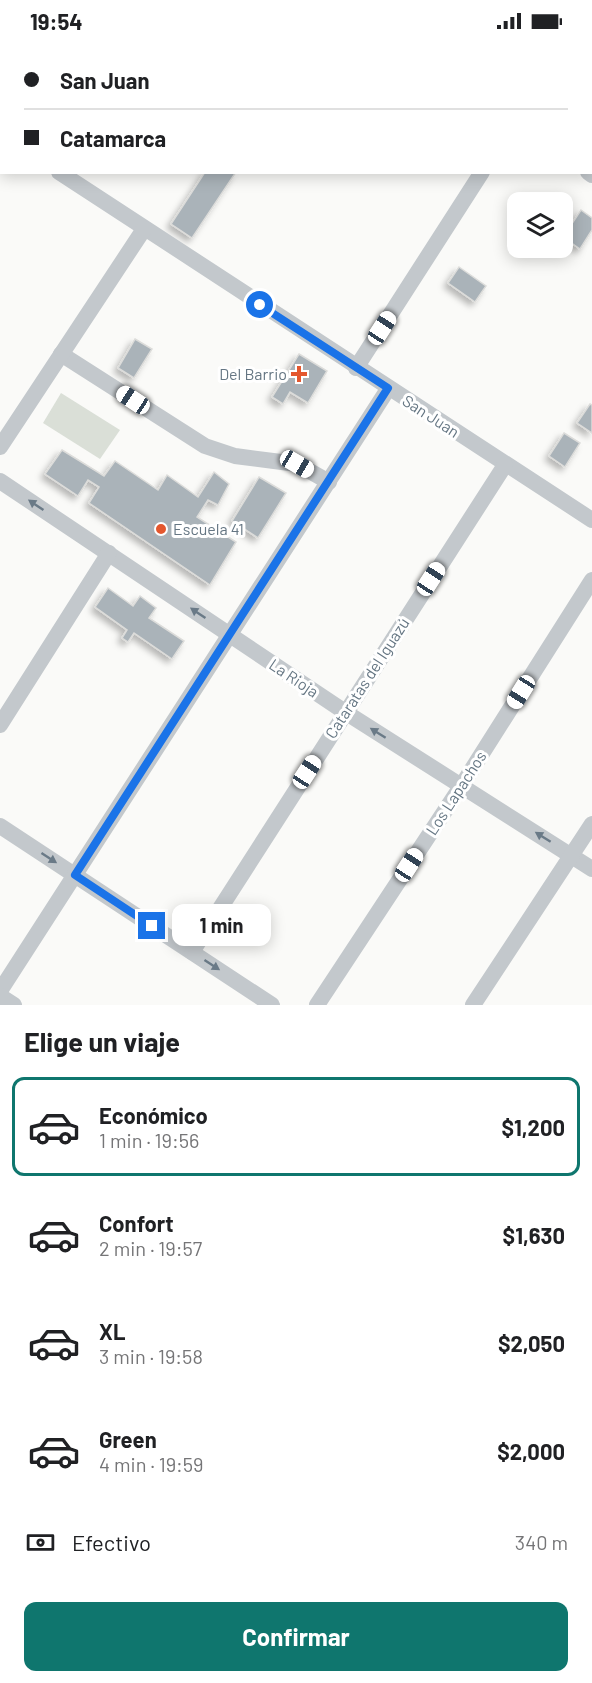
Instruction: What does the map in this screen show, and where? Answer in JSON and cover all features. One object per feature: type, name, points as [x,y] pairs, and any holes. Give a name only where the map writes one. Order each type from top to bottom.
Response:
[{"type":"street","name":"San Juan","points":[[62,174],[592,520]]},
{"type":"street","points":[[356,368],[481,174]]},
{"type":"street","points":[[0,447],[144,229]]},
{"type":"street","points":[[61,354],[205,446],[236,456],[297,464],[329,483]]},
{"type":"street","points":[[0,991],[388,388]]},
{"type":"street","name":"Cataratas del Iguazú","points":[[192,952],[506,465]]},
{"type":"street","name":"La Rioja","points":[[0,481],[345,712],[592,868]]},
{"type":"street","points":[[0,725],[109,553]]},
{"type":"street","name":"Los Lapachos","points":[[317,1005],[462,785],[592,580]]},
{"type":"street","points":[[473,1005],[592,824]]},
{"type":"street","points":[[0,826],[272,1005]]},
{"type":"street","points":[[0,996],[14,1005]]},
{"type":"shaded area","points":[[61,393],[120,430],[100,459],[43,423]]},
{"type":"building","points":[[204,174],[235,174],[192,238],[171,224]]},
{"type":"building","points":[[581,210],[592,218],[592,230],[580,249],[573,244],[573,222]]},
{"type":"building","points":[[459,267],[486,286],[475,302],[448,283]]},
{"type":"building","points":[[135,339],[152,349],[134,378],[118,368]]},
{"type":"building","points":[[299,354],[327,371],[308,403],[290,392],[283,404],[272,397]]},
{"type":"building","points":[[590,404],[592,405],[592,433],[577,423]]},
{"type":"building","points":[[564,433],[580,443],[565,467],[549,456]]},
{"type":"building","points":[[62,450],[104,476],[115,461],[158,490],[167,475],[198,497],[214,472],[229,484],[218,505],[208,500],[197,517],[236,542],[210,585],[89,503],[99,487],[88,480],[78,496],[45,474]]},
{"type":"building","points":[[259,477],[286,493],[258,538],[232,521]]},
{"type":"building","points":[[108,588],[133,606],[140,596],[156,608],[149,618],[184,641],[172,659],[134,633],[128,642],[122,638],[127,630],[95,607]]},
{"type":"place","name":"Del Barrio","points":[[299,374]]},
{"type":"place","name":"Escuela 41","points":[[161,529]]},
{"type":"route","points":[[152,926],[75,875],[388,388],[260,305]]}]
